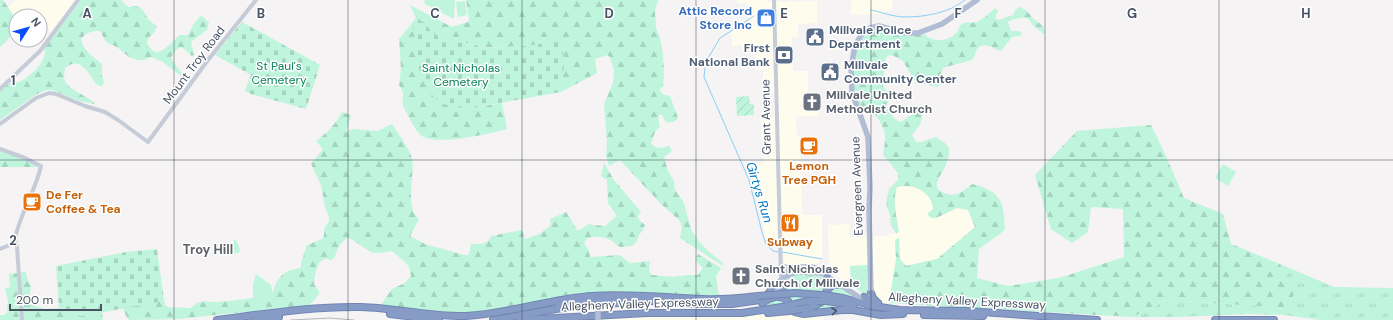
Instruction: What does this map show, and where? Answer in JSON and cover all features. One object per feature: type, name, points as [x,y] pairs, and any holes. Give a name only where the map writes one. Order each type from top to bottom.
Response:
[{"type":"highway","points":[[827,276],[828,295]]},
{"type":"highway","points":[[619,299],[699,304],[732,304],[760,300],[768,294],[779,281],[788,306]]},
{"type":"highway","points":[[788,306],[802,310],[810,308],[819,304],[828,295],[833,285],[840,284]]},
{"type":"highway","name":"Allegheny Valley Expressway","points":[[216,320],[306,309],[341,307],[379,308],[445,316],[483,315],[554,300],[615,294],[671,298],[719,299],[795,293],[828,295],[873,306],[900,310],[967,311],[1097,320]]},
{"type":"highway","points":[[871,293],[873,298],[880,304]]},
{"type":"highway","name":"Allegheny Valley Expressway","points":[[519,320],[647,313],[758,312],[808,301],[817,301],[828,295]]},
{"type":"highway","name":"Allegheny Valley Expressway","points":[[828,295],[845,303],[872,310],[903,314],[985,316],[1047,320]]},
{"type":"highway","points":[[483,315],[507,313],[556,304],[635,304],[736,307],[754,305],[778,297],[784,298],[788,306],[800,314],[853,310],[881,315],[903,314]]},
{"type":"highway","points":[[493,320],[560,308],[598,304],[619,299],[671,298]]},
{"type":"highway","points":[[866,298],[880,304],[967,311]]},
{"type":"highway","points":[[255,320],[343,311],[379,312],[439,320]]},
{"type":"highway","points":[[1215,320],[1274,320]]},
{"type":"main road","name":"Evergreen Avenue","points":[[871,293],[868,137],[852,92],[851,68],[855,46],[861,35],[870,28],[879,26],[913,34],[925,32],[948,20],[977,0]]},
{"type":"main road","points":[[767,300],[779,281],[790,270],[800,267],[822,269],[866,298]]},
{"type":"main road","points":[[779,281],[794,272],[817,272],[827,276],[862,299],[871,296],[871,293]]},
{"type":"main road","points":[[598,304],[598,320]]},
{"type":"street","points":[[0,89],[40,51],[78,0]]},
{"type":"street","name":"Mount Troy Road","points":[[0,124],[36,98],[49,93],[56,94],[85,106],[105,112],[148,142],[208,60],[256,0]]},
{"type":"street","name":"Grant Avenue","points":[[774,0],[780,247],[779,281]]},
{"type":"street","points":[[0,149],[25,158],[41,166],[38,178],[16,232],[15,243],[17,247],[22,320]]},
{"type":"street","points":[[0,249],[15,243]]},
{"type":"street","points":[[780,266],[800,267]]},
{"type":"shaded area","points":[[16,0],[75,0],[51,32],[48,28],[48,8],[8,8]]},
{"type":"shaded area","points":[[737,0],[766,0],[769,2],[817,1],[817,23],[798,24],[798,37],[792,37],[793,71],[808,71],[808,95],[819,95],[819,116],[796,117],[797,136],[801,136],[802,215],[822,215],[822,258],[817,264],[784,264],[783,247],[770,245],[765,239],[754,184],[745,163],[764,162],[763,138],[761,138],[761,118],[774,117],[774,92],[764,91],[763,70],[756,70],[755,45],[732,46],[731,33],[748,21],[747,3],[738,3]]},
{"type":"shaded area","points":[[851,0],[892,0],[893,8],[882,14],[851,15]]},
{"type":"shaded area","points":[[912,186],[928,195],[933,201],[933,209],[936,218],[957,208],[968,210],[975,228],[937,259],[905,266],[900,259],[899,239],[895,240],[896,259],[889,303],[880,302],[875,298],[873,292],[872,237],[899,232],[895,206],[896,190],[897,187]]},
{"type":"shaded area","points":[[849,224],[849,237],[867,237],[868,265],[850,266],[851,285],[829,271],[828,225]]},
{"type":"shaded area","points":[[824,314],[823,320],[602,320],[602,317],[652,315],[804,316]]},
{"type":"green space","points":[[0,0],[3,0],[8,8],[8,39],[0,47]]},
{"type":"green space","points":[[80,0],[121,0],[128,7],[140,7],[150,21],[157,27],[153,34],[148,38],[147,43],[153,51],[156,52],[167,47],[180,35],[188,35],[193,25],[201,15],[209,23],[207,30],[191,42],[194,55],[192,56],[181,47],[177,49],[171,57],[179,70],[191,80],[189,82],[163,62],[151,57],[144,60],[137,60],[129,57],[117,47],[106,42],[100,31],[87,33],[81,39],[82,43],[86,50],[102,64],[102,76],[104,83],[102,86],[97,85],[84,67],[75,63],[65,68],[64,78],[70,87],[95,104],[79,101],[52,90],[46,90],[37,94],[0,120],[0,91],[10,83],[23,80],[33,73],[44,58],[44,49],[48,48],[48,44]]},
{"type":"green space","points":[[425,0],[455,0],[454,19],[425,4]]},
{"type":"green space","points":[[466,0],[658,0],[655,11],[656,28],[660,38],[663,55],[664,74],[663,86],[659,90],[664,95],[670,96],[678,118],[673,122],[666,122],[662,115],[659,115],[658,119],[660,126],[655,132],[651,143],[657,148],[669,146],[672,151],[664,157],[668,171],[674,181],[675,190],[683,201],[692,232],[709,252],[722,262],[723,266],[680,238],[682,226],[679,220],[661,204],[620,160],[609,166],[606,156],[607,143],[604,104],[613,83],[614,71],[610,57],[607,55],[595,59],[597,73],[561,92],[564,66],[525,46],[486,48],[466,43],[443,41],[418,19],[467,109],[502,103],[507,129],[476,136],[439,140],[429,139],[422,136],[417,131],[404,107],[403,92],[399,85],[401,69],[399,39],[416,18],[410,5],[452,27],[468,22],[469,19]]},
{"type":"green space","points":[[465,1],[467,15],[458,17],[456,2]]},
{"type":"green space","points":[[1020,7],[1042,25],[1045,33],[1043,34],[1026,18],[1018,18],[1008,22],[1012,31],[1021,32],[1022,34],[1020,36],[1012,37],[1001,51],[983,45],[977,49],[972,60],[943,68],[939,78],[943,83],[937,87],[927,84],[917,84],[903,61],[894,56],[889,55],[885,59],[883,86],[890,97],[890,100],[886,105],[890,113],[901,122],[919,111],[922,114],[921,121],[912,135],[916,142],[921,142],[936,137],[945,143],[949,148],[947,162],[938,180],[937,187],[942,192],[954,195],[964,191],[972,184],[981,186],[998,197],[1002,205],[1005,230],[979,249],[977,278],[1008,286],[1059,278],[1124,257],[1123,209],[1091,207],[1088,232],[1072,243],[1051,229],[1035,175],[1077,131],[1151,125],[1184,198],[1223,214],[1231,244],[1280,264],[1294,294],[1287,308],[1167,300],[1132,317],[889,303],[896,259],[895,240],[899,238],[900,259],[906,266],[937,259],[975,227],[968,210],[957,208],[936,218],[931,218],[927,214],[933,209],[929,197],[915,187],[909,186],[897,187],[895,209],[899,232],[896,233],[891,226],[890,215],[886,203],[889,189],[898,180],[898,173],[883,155],[885,135],[883,127],[872,110],[866,110],[863,112],[857,98],[854,72],[856,52],[859,43],[870,31],[878,29],[911,36],[925,34],[930,38],[942,40],[950,38],[954,35],[962,24],[977,22],[995,8],[998,11],[995,18],[998,20],[1013,15],[1016,9]]},
{"type":"green space","name":"Saint Nicholas Cemetery","points":[[419,19],[443,41],[466,43],[486,48],[525,46],[562,41],[564,66],[561,92],[467,109],[443,104],[433,96],[423,81],[418,65],[413,25]]},
{"type":"green space","name":"St Paul's Cemetery","points":[[242,22],[320,65],[306,109],[245,91],[251,75],[215,55]]},
{"type":"green space","points":[[749,96],[750,104],[754,104],[754,115],[737,116],[736,97]]},
{"type":"green space","points":[[342,112],[351,115],[346,132],[353,129],[378,131],[392,124],[404,142],[412,159],[411,199],[412,207],[419,219],[410,236],[425,244],[464,255],[469,255],[471,244],[488,241],[491,236],[522,230],[525,239],[529,238],[542,232],[551,225],[550,219],[566,212],[578,231],[589,224],[605,226],[617,216],[608,203],[607,180],[601,176],[604,163],[614,180],[641,212],[638,216],[639,220],[645,225],[637,241],[632,246],[620,247],[609,239],[601,237],[585,240],[584,243],[589,251],[590,257],[619,255],[630,263],[650,261],[649,271],[652,275],[675,277],[698,275],[703,268],[695,260],[698,254],[721,268],[716,276],[719,297],[645,292],[615,292],[569,297],[477,312],[428,311],[380,306],[392,289],[405,283],[411,276],[409,267],[392,251],[373,253],[348,238],[339,246],[335,257],[331,260],[326,259],[320,262],[316,270],[314,284],[320,293],[308,307],[178,319],[130,320],[127,318],[123,308],[164,301],[165,305],[168,307],[190,308],[199,302],[219,302],[253,298],[268,294],[273,292],[276,283],[282,275],[288,271],[301,267],[307,245],[322,239],[324,236],[324,229],[329,221],[321,185],[311,164],[323,149],[316,141],[331,128]]},
{"type":"green space","points":[[0,151],[25,160],[40,167],[0,167]]},
{"type":"green space","points":[[1223,164],[1236,172],[1228,186],[1215,178]]},
{"type":"green space","points":[[234,240],[236,240],[239,247],[240,251],[238,253],[218,254],[216,242],[220,249],[227,252],[232,247]]},
{"type":"green space","points":[[157,249],[164,301],[82,316],[59,308],[56,266],[126,252]]},
{"type":"green space","points":[[1280,264],[1334,287],[1393,288],[1393,320],[1320,320],[1285,315],[1250,314],[1132,317],[1167,300],[1287,308],[1294,294]]},
{"type":"green space","points":[[868,265],[868,292],[865,295],[851,285],[850,266]]},
{"type":"green space","points":[[20,272],[26,272],[31,286],[29,301],[32,305],[45,309],[59,308],[82,316],[102,312],[103,320],[23,320]]},
{"type":"green space","points":[[17,273],[20,320],[0,320],[0,315],[7,313],[8,301],[5,288],[10,287],[9,274]]},
{"type":"green space","points":[[256,274],[271,285],[273,295],[253,298],[253,285]]},
{"type":"green space","points":[[793,274],[820,275],[825,278],[824,293],[812,296],[815,298],[790,302],[784,284]]},
{"type":"green space","points":[[837,286],[861,299],[828,293]]},
{"type":"green space","points":[[779,298],[786,303],[760,308],[762,305]]},
{"type":"green space","points":[[821,304],[850,308],[805,312]]},
{"type":"waterway","name":"Girtys Run","points":[[871,10],[901,17],[913,17],[944,11],[965,0]]},
{"type":"waterway","name":"Girtys Run","points":[[708,58],[720,38],[754,16]]},
{"type":"waterway","name":"Girtys Run","points":[[705,68],[704,77],[749,180],[766,244],[773,251],[779,252]]},
{"type":"waterway","name":"Girtys Run","points":[[782,252],[822,259]]},
{"type":"railway","points":[[291,320],[330,318],[354,320]]},
{"type":"place","name":"Attic Record Store Inc","points":[[766,18]]},
{"type":"place","name":"Millvale Police Department","points":[[815,37]]},
{"type":"place","name":"First National Bank","points":[[784,55]]},
{"type":"place","name":"Millvale Community Center","points":[[830,72]]},
{"type":"place","name":"Millvale United Methodist Church","points":[[812,102]]},
{"type":"place","name":"Lemon Tree PGH","points":[[809,146]]},
{"type":"place","name":"De Fer Coffee & Tea","points":[[32,202]]},
{"type":"place","name":"Subway","points":[[790,223]]},
{"type":"place","name":"Saint Nicholas Church of Millvale","points":[[741,276]]},
{"type":"district","name":"Troy Hill","points":[[208,249]]}]
